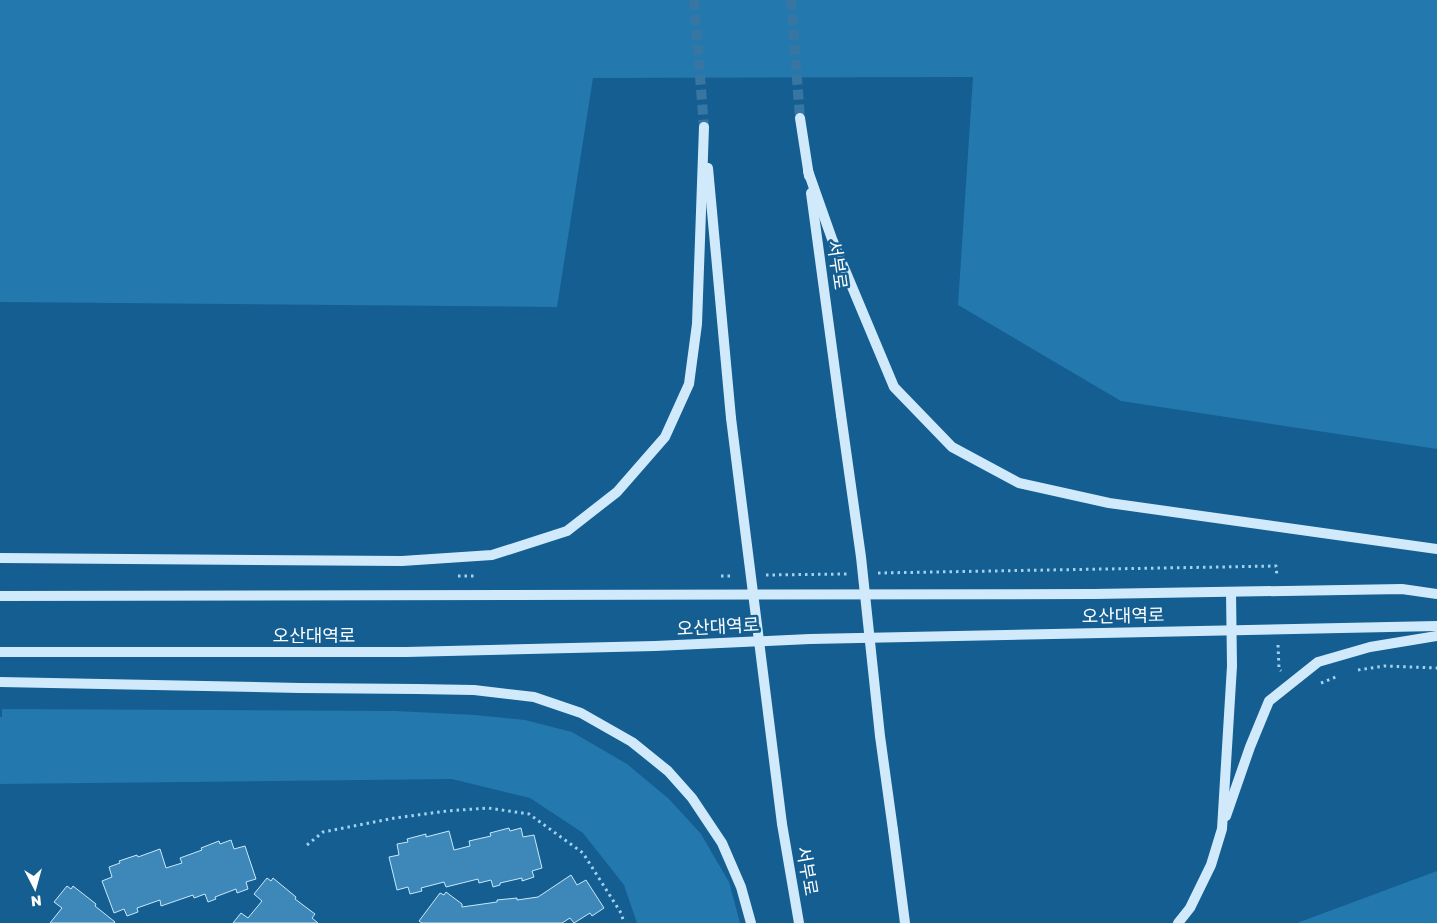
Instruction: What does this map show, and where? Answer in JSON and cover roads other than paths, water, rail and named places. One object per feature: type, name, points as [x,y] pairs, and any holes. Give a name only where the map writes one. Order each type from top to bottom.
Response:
[{"type":"main road","name":"서부로","points":[[800,118],[861,557],[880,736],[905,923]]},
{"type":"main road","name":"서부로","points":[[0,558],[402,561],[492,555],[567,531],[617,492],[665,437],[689,384],[696,324],[704,127],[731,418],[782,824],[799,923]]},
{"type":"main road","points":[[808,171],[832,238],[894,387],[952,447],[1019,483],[1108,503],[1437,549]]},
{"type":"main road","name":"오산대역로","points":[[0,596],[1094,594],[1402,589],[1437,594]]},
{"type":"main road","points":[[1222,829],[1232,666],[1231,592]]},
{"type":"main road","name":"오산대역로","points":[[0,652],[406,652],[655,646],[810,639],[1437,626]]},
{"type":"main road","points":[[1178,923],[1190,908],[1211,865],[1250,746],[1269,701],[1318,662],[1370,647],[1437,636]]},
{"type":"main road","points":[[0,682],[474,690],[534,697],[582,713],[632,742],[668,772],[692,798],[722,843],[741,887],[751,923]]},
{"type":"tunnel","points":[[694,0],[704,127]]},
{"type":"tunnel","points":[[791,0],[800,118]]}]
